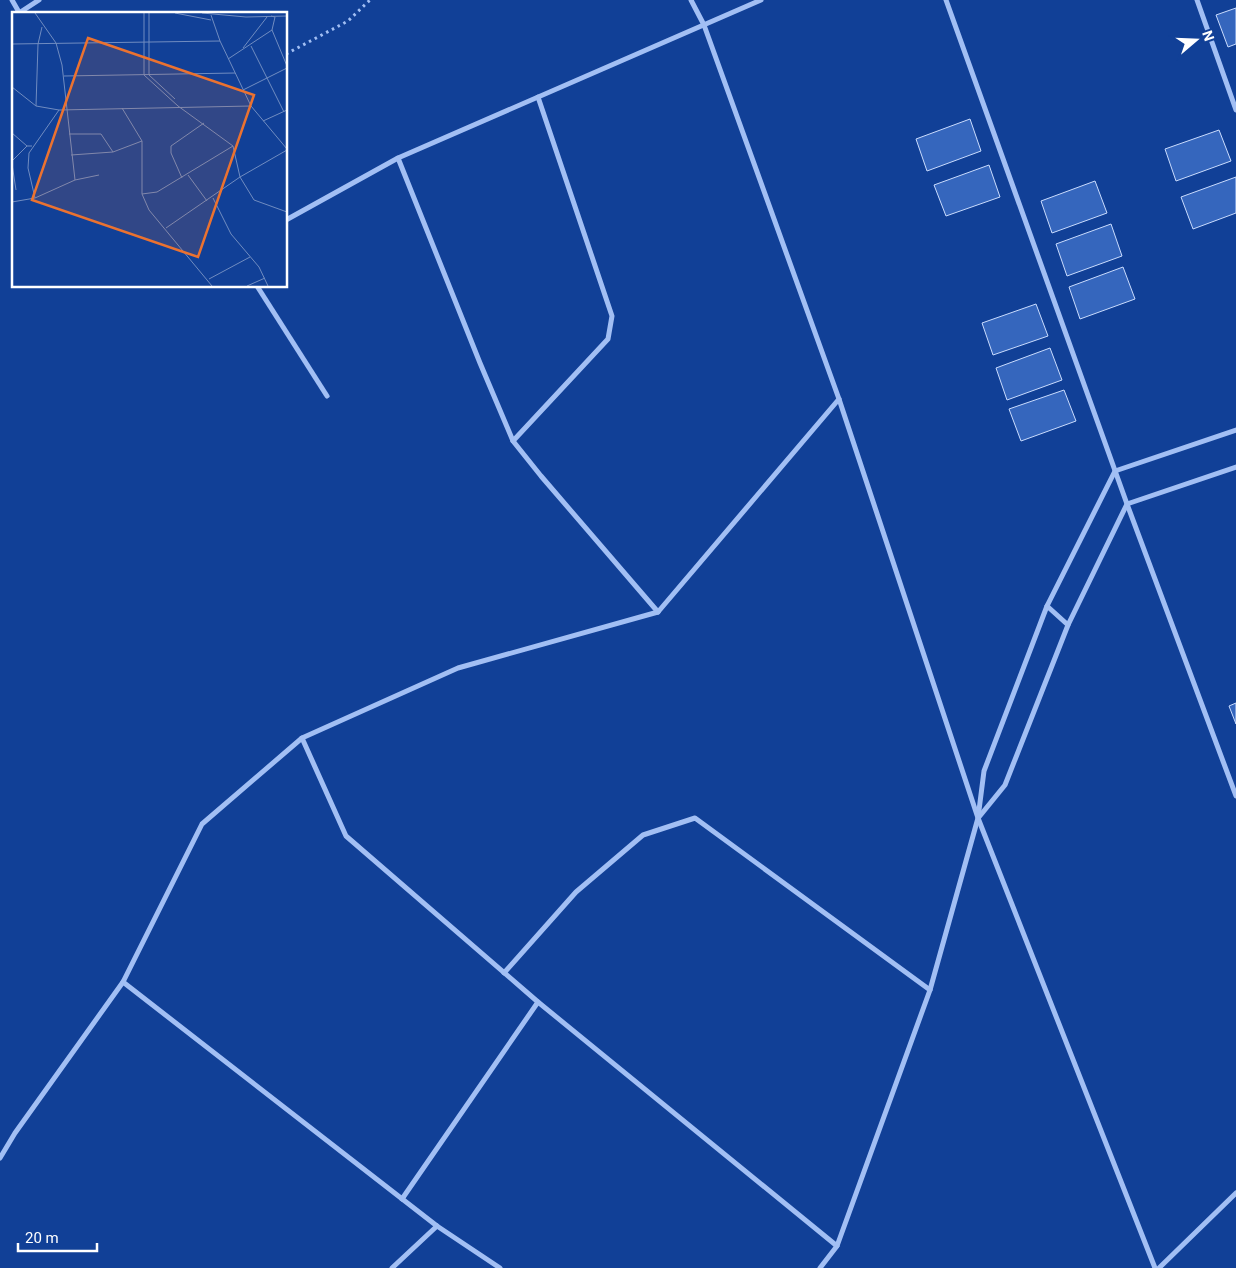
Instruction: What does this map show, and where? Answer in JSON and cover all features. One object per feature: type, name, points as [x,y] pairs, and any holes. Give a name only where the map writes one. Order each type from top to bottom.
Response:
[{"type":"street","points":[[12,0],[18,12]]},
{"type":"street","points":[[22,12],[39,0]]},
{"type":"street","points":[[690,0],[704,26],[839,400],[978,818],[1155,1268]]},
{"type":"street","points":[[288,219],[398,158],[761,0]]},
{"type":"street","points":[[946,0],[1127,504],[1236,796]]},
{"type":"street","points":[[1197,0],[1236,110]]},
{"type":"street","points":[[513,441],[608,339],[612,316],[538,97]]},
{"type":"street","points":[[398,158],[513,441],[658,612]]},
{"type":"street","points":[[258,288],[327,396]]},
{"type":"street","points":[[0,1158],[15,1133],[123,982],[202,824],[302,738],[458,668],[658,612],[839,400]]},
{"type":"street","points":[[820,1268],[837,1246],[930,990],[978,818],[984,772],[1047,606],[1115,471],[1236,430]]},
{"type":"street","points":[[978,818],[1005,785],[1068,626],[1127,504],[1236,467]]},
{"type":"street","points":[[1047,606],[1068,626]]},
{"type":"street","points":[[302,738],[346,836],[538,1002],[837,1246]]},
{"type":"street","points":[[504,973],[576,892],[643,835],[695,818],[930,990]]},
{"type":"street","points":[[123,982],[437,1226],[500,1268]]},
{"type":"street","points":[[402,1199],[538,1002]]},
{"type":"street","points":[[1159,1268],[1236,1193]]},
{"type":"street","points":[[392,1268],[437,1226]]},
{"type":"path","points":[[288,53],[348,21],[370,0]]},
{"type":"building","points":[[1236,8],[1236,44],[1228,47],[1216,15]]},
{"type":"building","points":[[970,119],[981,151],[927,171],[916,139]]},
{"type":"building","points":[[1219,130],[1231,161],[1176,181],[1165,149]]},
{"type":"building","points":[[989,165],[1000,197],[946,216],[934,185]]},
{"type":"building","points":[[1236,177],[1236,213],[1193,229],[1181,197]]},
{"type":"building","points":[[1095,181],[1107,213],[1052,233],[1041,201]]},
{"type":"building","points":[[1111,224],[1122,256],[1067,276],[1056,244]]},
{"type":"building","points":[[1123,267],[1135,299],[1080,319],[1069,287]]},
{"type":"building","points":[[1036,304],[1048,336],[993,355],[982,323]]},
{"type":"building","points":[[1050,348],[1062,380],[1007,400],[996,368]]},
{"type":"building","points":[[1064,390],[1076,421],[1021,441],[1009,409]]},
{"type":"building","points":[[1236,703],[1236,724],[1229,706]]}]
